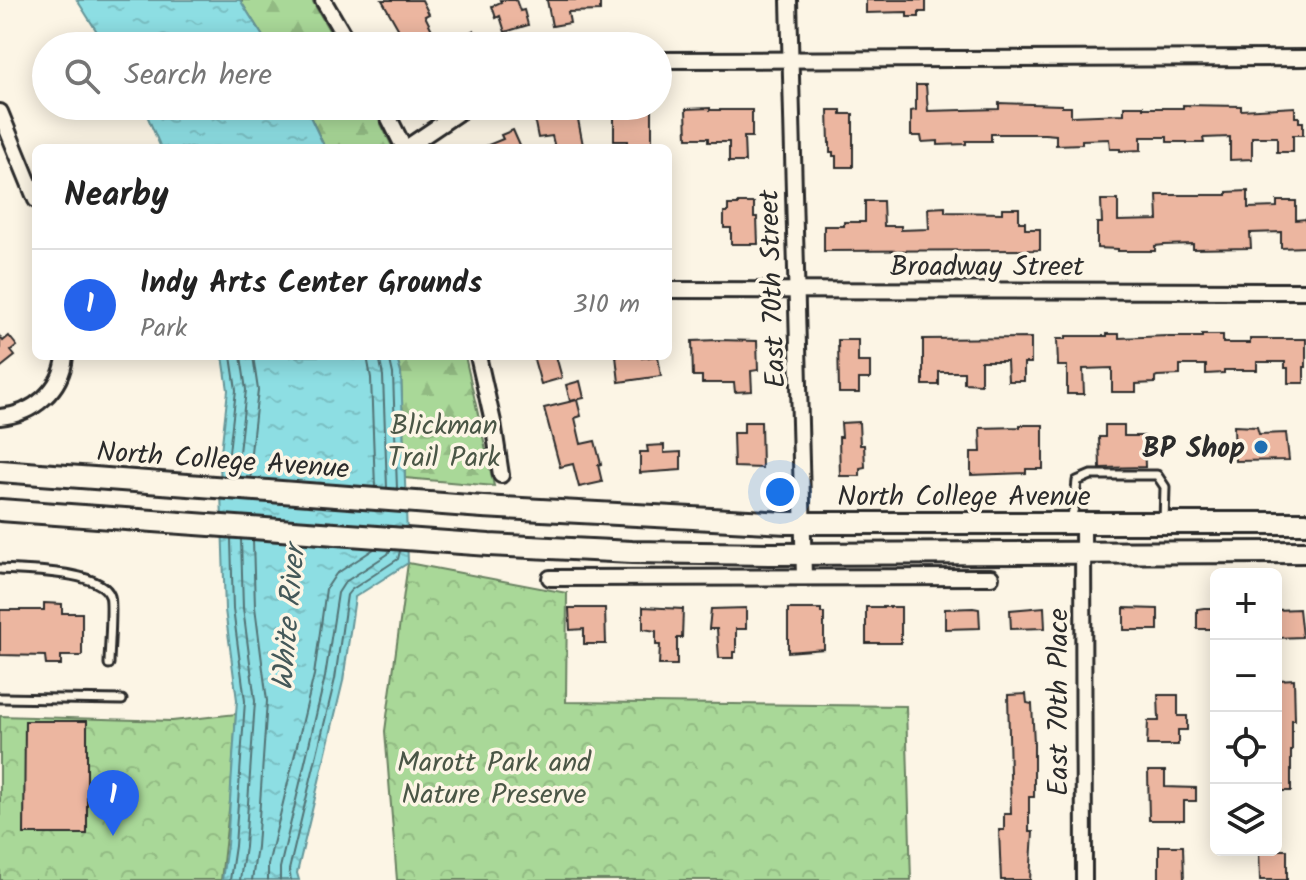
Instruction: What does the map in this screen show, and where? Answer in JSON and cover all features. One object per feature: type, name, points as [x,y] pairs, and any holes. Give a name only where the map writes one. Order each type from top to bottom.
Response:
[{"type":"main road","name":"North College Avenue","points":[[0,471],[483,507],[803,523],[1306,523]]},
{"type":"main road","name":"North College Avenue","points":[[0,510],[645,553],[1306,552]]},
{"type":"street","points":[[323,0],[342,32]]},
{"type":"street","name":"East 70th Street","points":[[789,0],[804,577]]},
{"type":"street","points":[[672,60],[1306,58]]},
{"type":"street","points":[[0,112],[32,190]]},
{"type":"street","points":[[390,120],[403,144]]},
{"type":"street","points":[[411,144],[447,120]]},
{"type":"street","name":"Broadway Street","points":[[672,290],[1306,291]]},
{"type":"street","points":[[0,417],[18,414],[39,403],[55,386],[64,360]]},
{"type":"street","points":[[479,360],[501,475]]},
{"type":"street","name":"East 70th Place","points":[[1076,523],[1083,553],[1084,880]]},
{"type":"street","points":[[550,578],[991,577]]},
{"type":"lane","points":[[1076,523],[1077,481],[1091,475],[1157,475],[1165,487],[1164,523]]},
{"type":"lane","points":[[0,569],[75,575],[100,583],[110,596],[109,664]]},
{"type":"lane","points":[[0,698],[122,700]]},
{"type":"green space","points":[[240,0],[312,0],[330,32],[260,32]]},
{"type":"green space","points":[[312,120],[379,120],[391,144],[323,144]]},
{"type":"green space","name":"Blickman Trail Park","points":[[397,360],[466,360],[494,486],[405,478],[401,373]]},
{"type":"green space","name":"Marott Park and Nature Preserve","points":[[408,563],[567,593],[566,702],[906,706],[911,880],[397,880],[385,731]]},
{"type":"green space","points":[[236,714],[221,880],[0,880],[0,716],[172,721]]},
{"type":"water","points":[[77,0],[240,0],[260,32],[97,32]]},
{"type":"water","points":[[149,120],[312,120],[323,144],[159,144]]},
{"type":"water","name":"White River","points":[[224,360],[397,360],[401,373],[408,563],[355,597],[343,681],[297,873],[299,880],[222,880],[237,700],[225,610],[220,461],[228,390]]},
{"type":"building","points":[[382,0],[422,0],[433,32],[400,32]]},
{"type":"building","points":[[500,0],[516,0],[520,11],[524,10],[528,25],[505,32],[500,16],[496,18],[492,6]]},
{"type":"building","points":[[547,0],[600,0],[600,11],[568,12],[570,23],[552,26]]},
{"type":"building","points":[[866,0],[926,0],[926,12],[919,12],[919,17],[907,17],[907,12],[866,13]]},
{"type":"building","points":[[916,85],[926,85],[928,111],[999,109],[999,103],[1062,105],[1071,107],[1071,116],[1124,114],[1124,106],[1241,106],[1241,110],[1295,107],[1295,117],[1303,122],[1303,135],[1293,135],[1293,152],[1277,152],[1277,137],[1252,137],[1252,159],[1230,160],[1230,137],[1203,138],[1204,143],[1187,143],[1167,142],[1167,137],[1141,137],[1141,150],[1120,151],[1110,149],[1109,139],[1056,145],[1056,135],[1045,134],[991,134],[991,141],[938,145],[938,141],[922,142],[921,136],[911,136],[911,111],[916,110]]},
{"type":"building","points":[[686,109],[752,110],[752,137],[744,137],[745,162],[729,162],[729,142],[687,138]]},
{"type":"building","points":[[828,110],[853,114],[853,167],[836,167],[836,156],[830,152]]},
{"type":"building","points":[[534,120],[578,120],[583,144],[554,144],[552,136],[538,138]]},
{"type":"building","points":[[614,120],[652,120],[652,144],[614,141]]},
{"type":"building","points":[[513,130],[519,144],[491,144],[503,139],[501,135]]},
{"type":"building","points":[[1248,191],[1248,208],[1277,207],[1277,201],[1296,201],[1296,220],[1306,219],[1306,247],[1281,248],[1281,232],[1250,233],[1251,248],[1193,249],[1193,244],[1155,246],[1155,251],[1097,248],[1097,223],[1102,223],[1101,200],[1118,200],[1118,221],[1158,220],[1157,195],[1227,195],[1227,192]]},
{"type":"building","points":[[865,201],[883,201],[884,226],[901,226],[901,230],[929,229],[928,208],[945,207],[945,212],[1002,213],[1002,208],[1019,208],[1019,222],[1025,222],[1025,229],[1040,229],[1040,250],[824,251],[824,226],[865,222]]},
{"type":"building","points":[[754,203],[758,244],[731,244],[731,228],[724,228],[724,212],[728,212],[728,205]]},
{"type":"building","points":[[1119,334],[1119,338],[1223,335],[1223,343],[1250,343],[1250,339],[1306,339],[1304,383],[1288,383],[1285,362],[1257,362],[1257,370],[1224,370],[1224,373],[1206,374],[1206,365],[1180,365],[1180,375],[1157,376],[1155,383],[1136,384],[1136,392],[1112,392],[1112,368],[1083,369],[1084,394],[1067,394],[1067,366],[1058,366],[1057,339]]},
{"type":"building","points":[[9,336],[17,346],[11,351],[15,356],[0,368],[0,337],[3,341]]},
{"type":"building","points":[[1031,338],[1031,363],[1024,363],[1024,381],[1008,381],[1007,361],[981,361],[981,384],[964,383],[964,372],[939,372],[939,385],[923,385],[923,339]]},
{"type":"building","points":[[838,340],[858,340],[858,362],[870,362],[870,379],[859,379],[859,393],[839,393]]},
{"type":"building","points":[[692,341],[757,341],[758,370],[751,371],[752,391],[735,392],[734,383],[702,383],[702,376],[693,376]]},
{"type":"building","points":[[534,360],[557,360],[562,378],[541,384]]},
{"type":"building","points":[[616,360],[659,360],[661,376],[619,382]]},
{"type":"building","points":[[580,381],[584,398],[570,401],[566,385]]},
{"type":"building","points":[[577,400],[581,416],[575,418],[581,444],[595,441],[602,482],[579,487],[573,464],[560,467],[544,408]]},
{"type":"building","points":[[744,422],[761,422],[762,468],[734,467],[733,433],[744,433]]},
{"type":"building","points":[[859,422],[865,467],[860,468],[860,476],[840,476],[841,423]]},
{"type":"building","points":[[1043,425],[1043,469],[1026,469],[1026,473],[971,475],[971,452],[981,452],[980,428]]},
{"type":"building","points":[[1105,425],[1124,425],[1124,436],[1144,436],[1145,467],[1100,468],[1099,437],[1105,437]]},
{"type":"building","name":"BP Shop","points":[[1234,426],[1257,427],[1259,434],[1286,433],[1289,460],[1235,461]]},
{"type":"building","points":[[664,445],[664,453],[681,452],[681,470],[640,473],[640,452],[648,452],[647,446]]},
{"type":"building","points":[[44,603],[62,604],[62,613],[82,613],[82,656],[61,656],[61,665],[46,665],[45,656],[0,655],[0,610],[44,610]]},
{"type":"building","points":[[643,607],[683,609],[682,638],[677,638],[677,665],[659,665],[660,645],[656,645],[656,631],[643,629]]},
{"type":"building","points":[[866,607],[901,607],[901,643],[866,643]]},
{"type":"building","points":[[1044,607],[1045,628],[1011,629],[1010,610]]},
{"type":"building","points":[[569,608],[605,608],[606,644],[584,644],[584,629],[570,630]]},
{"type":"building","points":[[746,608],[746,629],[736,629],[733,658],[719,658],[717,629],[709,629],[711,609]]},
{"type":"building","points":[[1124,608],[1158,609],[1158,630],[1124,630]]},
{"type":"building","points":[[1210,608],[1210,629],[1197,629],[1197,609]]},
{"type":"building","points":[[788,609],[821,609],[824,613],[824,649],[788,652]]},
{"type":"building","points":[[945,609],[979,609],[980,628],[945,629]]},
{"type":"building","points":[[1299,609],[1302,637],[1282,638],[1282,610]]},
{"type":"building","points":[[1294,679],[1291,791],[1282,791],[1282,680]]},
{"type":"building","points":[[1026,694],[1027,703],[1032,704],[1034,743],[1034,797],[1029,797],[1029,832],[1033,832],[1030,880],[1001,880],[999,830],[1004,830],[1004,814],[1011,814],[1008,695]]},
{"type":"building","points":[[1158,695],[1178,695],[1178,716],[1187,716],[1187,730],[1178,730],[1178,745],[1147,745],[1148,721],[1159,721]]},
{"type":"building","points":[[25,721],[87,721],[87,834],[24,834]]},
{"type":"building","points":[[1148,771],[1165,771],[1165,787],[1196,788],[1196,801],[1184,801],[1184,820],[1149,820]]},
{"type":"building","points":[[1159,846],[1183,846],[1184,880],[1159,880]]},
{"type":"building","points":[[1282,850],[1287,850],[1287,880],[1260,880],[1259,856],[1282,856]]},
{"type":"place","name":"BP Shop","points":[[1261,447]]},
{"type":"place","name":"Indy Arts Center Grounds","points":[[113,836]]}]
